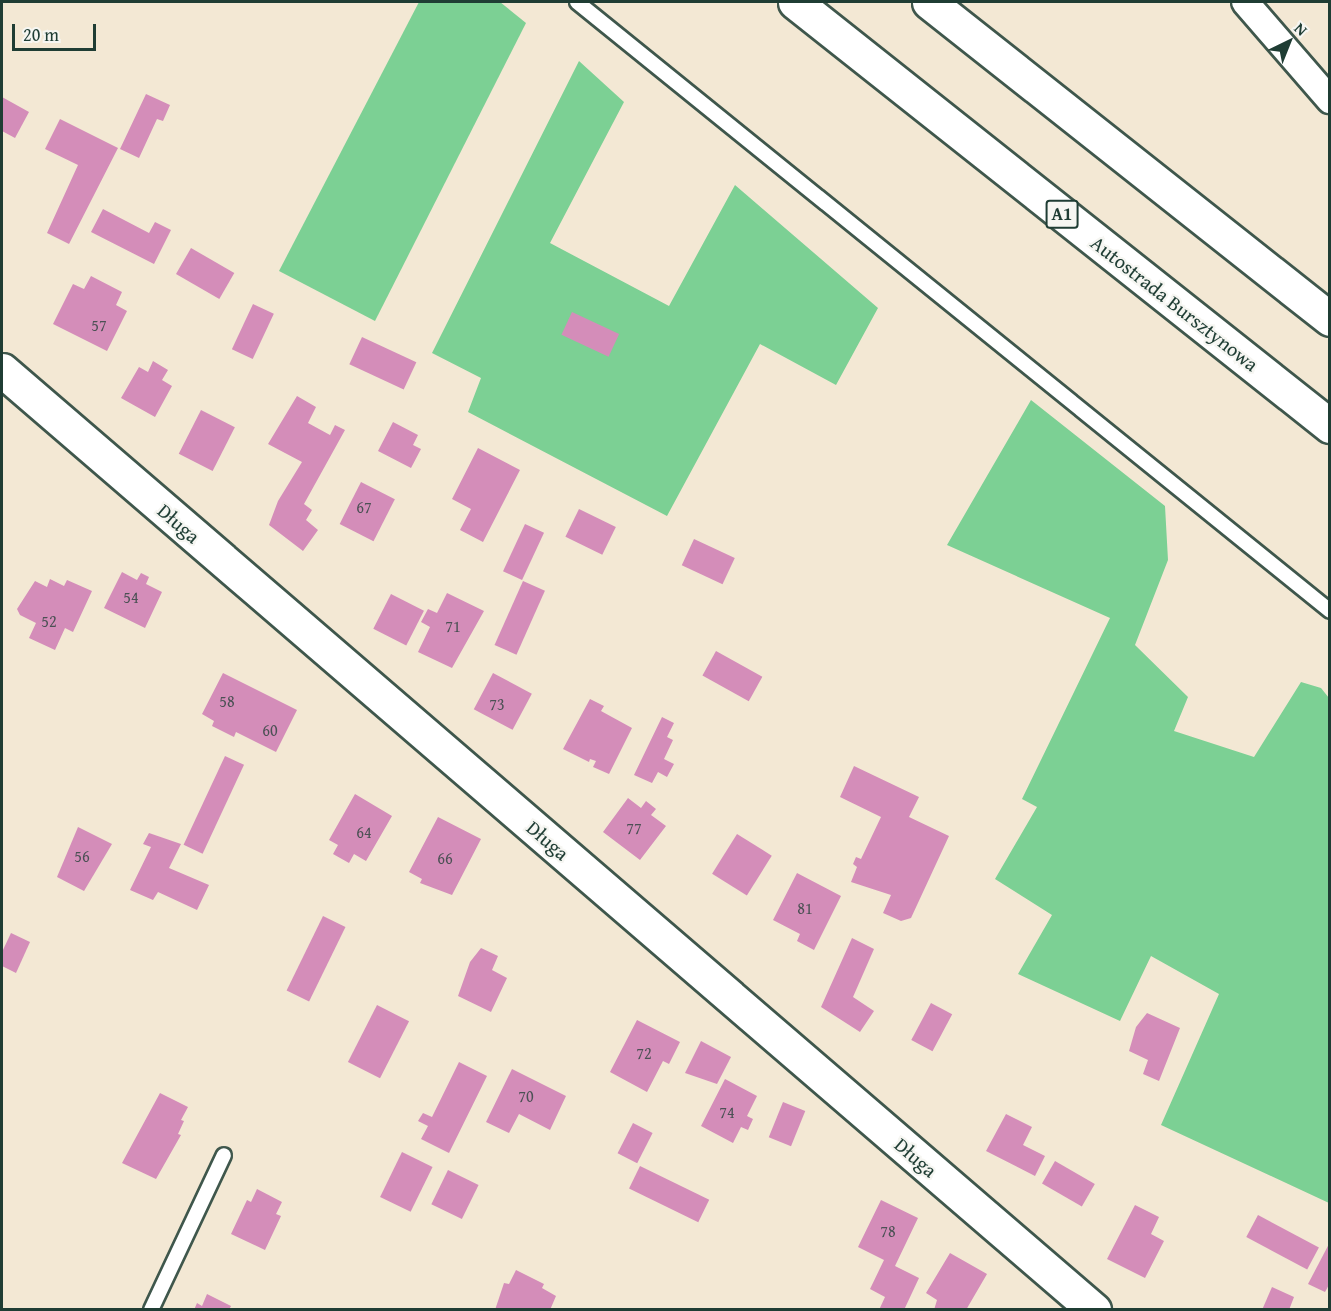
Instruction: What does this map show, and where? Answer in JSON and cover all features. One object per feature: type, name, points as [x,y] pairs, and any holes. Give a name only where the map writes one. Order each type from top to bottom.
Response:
[{"type":"main road","name":"Autostrada Bursztynowa","points":[[795,2],[1329,426]]},
{"type":"main road","points":[[929,2],[1329,319]]},
{"type":"main road","name":"Długa","points":[[2,370],[1094,1310]]},
{"type":"street","points":[[1245,2],[1329,100]]},
{"type":"lane","points":[[577,2],[1329,611]]},
{"type":"lane","points":[[152,1310],[224,1155]]},
{"type":"green space","points":[[419,2],[500,2],[526,23],[375,321],[279,271]]},
{"type":"green space","points":[[579,61],[624,102],[550,243],[669,306],[735,185],[878,308],[836,385],[760,344],[667,516],[468,412],[481,378],[432,353]]},
{"type":"green space","points":[[1031,400],[1165,506],[1168,560],[1135,645],[1188,697],[1174,731],[1254,757],[1301,682],[1321,688],[1329,698],[1329,1203],[1161,1125],[1219,994],[1151,956],[1120,1021],[1018,974],[1052,915],[995,879],[1037,807],[1022,799],[1110,618],[947,545]]},
{"type":"building","points":[[146,94],[170,105],[163,121],[157,119],[139,158],[120,149]]},
{"type":"building","points":[[2,97],[29,112],[15,138],[2,131]]},
{"type":"building","points":[[60,119],[118,148],[69,244],[47,233],[78,165],[45,149]]},
{"type":"building","points":[[103,209],[149,233],[155,222],[171,230],[154,264],[91,232]]},
{"type":"building","points":[[191,248],[234,273],[219,299],[176,274]]},
{"type":"building","points":[[91,276],[122,292],[116,305],[127,311],[107,351],[53,324],[73,284],[84,289]]},
{"type":"building","points":[[253,304],[274,314],[253,359],[232,349]]},
{"type":"building","points":[[572,312],[619,334],[609,357],[561,335]]},
{"type":"building","points":[[362,337],[416,362],[404,390],[349,364]]},
{"type":"building","points":[[153,361],[168,370],[162,380],[172,386],[155,417],[121,398],[139,367],[148,372]]},
{"type":"building","points":[[297,396],[316,407],[308,423],[330,435],[335,425],[345,430],[304,504],[312,510],[306,520],[318,530],[303,551],[269,525],[278,501],[302,462],[268,444]]},
{"type":"building","points":[[201,410],[235,427],[213,471],[179,454]]},
{"type":"building","points":[[393,422],[418,435],[413,445],[421,449],[411,468],[378,451]]},
{"type":"building","points":[[478,448],[520,470],[483,542],[460,530],[471,509],[452,499]]},
{"type":"building","points":[[361,482],[395,499],[374,541],[340,524]]},
{"type":"building","points":[[579,509],[616,527],[602,555],[565,537]]},
{"type":"building","points":[[525,524],[544,533],[522,580],[503,571]]},
{"type":"building","points":[[694,539],[735,558],[723,584],[682,565]]},
{"type":"building","points":[[122,572],[137,580],[141,573],[149,577],[146,584],[162,592],[145,628],[104,608]]},
{"type":"building","points":[[50,579],[64,586],[67,580],[92,591],[73,632],[65,628],[55,650],[29,638],[36,623],[20,615],[17,609],[35,581],[47,587]]},
{"type":"building","points":[[523,581],[545,591],[516,655],[495,645]]},
{"type":"building","points":[[447,593],[484,611],[452,668],[418,652],[430,627],[421,622],[428,609],[437,613]]},
{"type":"building","points":[[391,594],[424,611],[406,646],[373,629]]},
{"type":"building","points":[[716,651],[762,677],[749,701],[702,675]]},
{"type":"building","points":[[223,673],[297,710],[276,752],[236,732],[234,737],[212,726],[214,721],[202,714]]},
{"type":"building","points":[[493,673],[532,694],[513,730],[474,709]]},
{"type":"building","points":[[590,699],[604,706],[601,711],[632,728],[609,774],[593,767],[596,761],[590,759],[589,762],[563,749]]},
{"type":"building","points":[[662,717],[674,723],[667,737],[673,740],[664,759],[674,764],[667,777],[658,772],[652,783],[634,775]]},
{"type":"building","points":[[225,756],[244,765],[203,854],[184,845]]},
{"type":"building","points":[[854,766],[919,797],[909,817],[949,836],[911,918],[901,921],[883,913],[891,895],[851,882],[857,867],[853,864],[856,857],[861,859],[881,817],[840,797]]},
{"type":"building","points":[[355,794],[392,816],[366,861],[354,854],[349,863],[333,854],[338,845],[329,840]]},
{"type":"building","points":[[628,798],[641,808],[646,801],[656,809],[651,815],[666,826],[640,860],[603,832]]},
{"type":"building","points":[[438,817],[481,839],[452,895],[420,883],[422,879],[409,872]]},
{"type":"building","points":[[78,827],[112,844],[84,891],[57,877]]},
{"type":"building","points":[[149,833],[181,844],[169,868],[209,885],[197,910],[158,892],[153,900],[130,890],[151,847],[143,844]]},
{"type":"building","points":[[737,834],[772,856],[747,896],[712,874]]},
{"type":"building","points":[[797,873],[841,896],[814,950],[797,941],[800,934],[773,920]]},
{"type":"building","points":[[323,916],[345,927],[309,1002],[287,991]]},
{"type":"building","points":[[11,933],[30,942],[16,973],[2,966],[2,952]]},
{"type":"building","points":[[852,938],[874,949],[853,997],[874,1011],[860,1032],[821,1007]]},
{"type":"building","points":[[481,948],[498,956],[492,970],[507,978],[491,1012],[458,996],[470,962]]},
{"type":"building","points":[[931,1003],[952,1014],[932,1051],[911,1040]]},
{"type":"building","points":[[377,1005],[409,1021],[380,1078],[348,1062]]},
{"type":"building","points":[[1147,1013],[1180,1028],[1159,1081],[1143,1074],[1148,1060],[1129,1051],[1136,1027]]},
{"type":"building","points":[[637,1020],[680,1042],[669,1064],[663,1061],[647,1092],[610,1072]]},
{"type":"building","points":[[701,1041],[731,1057],[717,1084],[685,1073]]},
{"type":"building","points":[[459,1062],[487,1076],[449,1153],[421,1139],[428,1126],[418,1121],[423,1113],[432,1117]]},
{"type":"building","points":[[512,1069],[566,1096],[550,1130],[519,1114],[509,1133],[486,1122]]},
{"type":"building","points":[[725,1079],[757,1096],[747,1116],[753,1119],[748,1130],[741,1127],[733,1143],[701,1126]]},
{"type":"building","points":[[160,1093],[188,1107],[181,1120],[184,1121],[178,1134],[181,1135],[156,1179],[122,1163]]},
{"type":"building","points":[[783,1102],[805,1111],[791,1146],[769,1137]]},
{"type":"building","points":[[1006,1114],[1032,1127],[1023,1145],[1045,1156],[1035,1176],[986,1151]]},
{"type":"building","points":[[633,1123],[653,1133],[637,1163],[618,1153]]},
{"type":"building","points":[[402,1152],[433,1167],[411,1212],[380,1197]]},
{"type":"building","points":[[1055,1161],[1095,1184],[1082,1207],[1042,1184]]},
{"type":"building","points":[[640,1166],[709,1200],[698,1222],[629,1188]]},
{"type":"building","points":[[448,1170],[479,1185],[462,1219],[431,1204]]},
{"type":"building","points":[[257,1189],[282,1202],[276,1214],[281,1216],[265,1250],[231,1234],[247,1200],[251,1202]]},
{"type":"building","points":[[881,1200],[918,1218],[895,1266],[919,1278],[904,1310],[879,1310],[885,1297],[870,1289],[884,1260],[858,1247]]},
{"type":"building","points":[[1135,1205],[1159,1217],[1151,1234],[1164,1241],[1145,1278],[1107,1259]]},
{"type":"building","points":[[1258,1215],[1319,1247],[1307,1269],[1246,1237]]},
{"type":"building","points":[[1330,1242],[1330,1283],[1325,1292],[1308,1284]]},
{"type":"building","points":[[950,1253],[987,1274],[966,1310],[934,1310],[937,1300],[926,1293]]},
{"type":"building","points":[[516,1270],[544,1284],[542,1288],[556,1296],[550,1310],[495,1310],[504,1283],[509,1284]]},
{"type":"building","points":[[1272,1287],[1294,1297],[1289,1310],[1262,1310]]},
{"type":"building","points":[[207,1294],[231,1306],[229,1310],[194,1310],[197,1303],[202,1306]]}]
